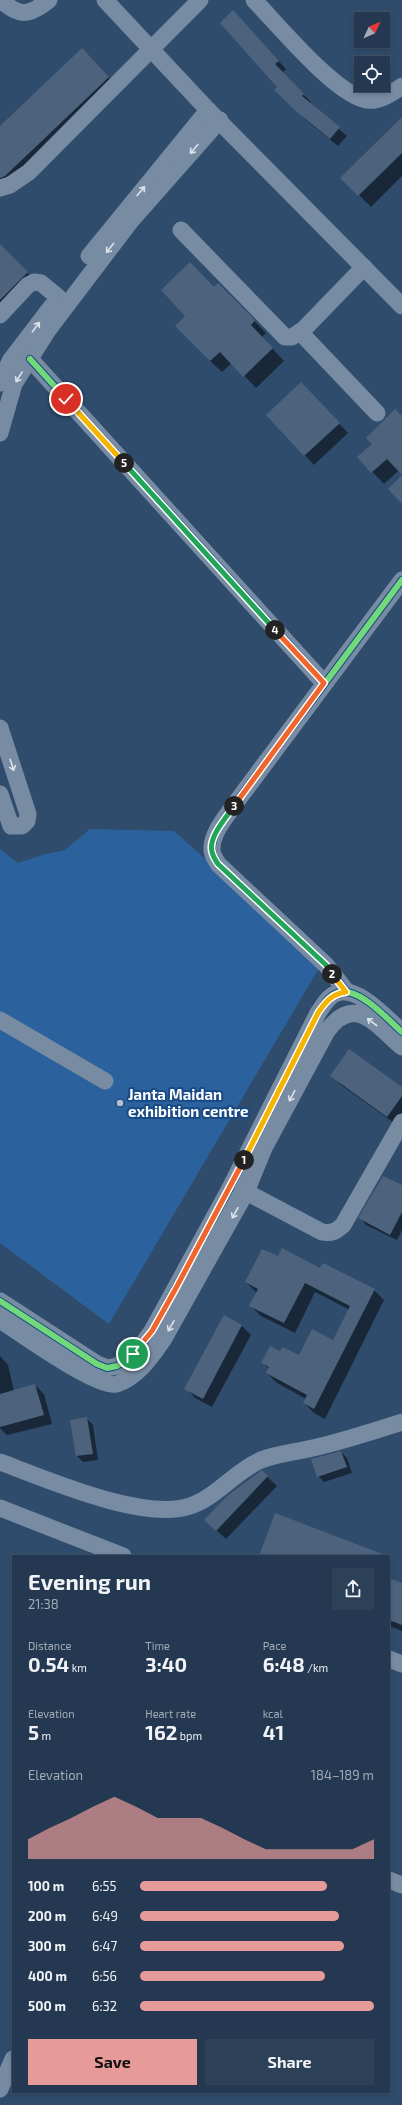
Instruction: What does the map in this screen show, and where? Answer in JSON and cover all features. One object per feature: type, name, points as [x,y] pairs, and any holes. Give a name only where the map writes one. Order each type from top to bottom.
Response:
[{"type":"street","points":[[1,0],[21,13],[32,13],[49,0]]},
{"type":"street","points":[[105,0],[214,115],[402,306]]},
{"type":"street","points":[[254,0],[332,80],[348,92],[364,100],[386,97],[402,86]]},
{"type":"street","points":[[0,188],[10,185],[29,172],[152,49],[195,2]]},
{"type":"street","points":[[0,383],[10,361],[105,234],[214,115]]},
{"type":"street","points":[[0,433],[14,384],[30,359],[72,297],[214,115]]},
{"type":"street","points":[[181,230],[285,337],[292,337],[300,332],[364,267]]},
{"type":"street","points":[[0,315],[28,285],[34,282],[41,283],[58,297]]},
{"type":"street","points":[[300,332],[377,412]]},
{"type":"street","points":[[30,359],[324,683]]},
{"type":"street","points":[[346,992],[326,965],[218,864],[211,851],[217,830],[324,683],[402,580]]},
{"type":"street","points":[[0,728],[28,814],[27,821],[22,826],[11,826],[0,794]]},
{"type":"street","points":[[0,1301],[97,1364],[107,1368],[117,1366],[133,1354],[152,1331],[229,1190],[318,1013],[326,1001],[336,993],[346,992],[360,996],[402,1032]]},
{"type":"street","points":[[0,1320],[81,1372],[101,1381],[116,1384],[129,1378],[148,1361],[163,1340],[246,1192],[264,1148],[327,1031],[336,1019],[347,1013],[357,1012],[371,1020],[402,1047]]},
{"type":"street","points":[[0,1020],[105,1081]]},
{"type":"street","points":[[246,1192],[322,1232],[330,1234],[343,1225],[402,1122]]},
{"type":"street","points":[[0,1462],[51,1481],[132,1507],[164,1510],[189,1506],[206,1498],[240,1473],[260,1461],[276,1455],[317,1447],[402,1422]]},
{"type":"street","points":[[0,1508],[120,1555]]},
{"type":"street","points":[[390,1659],[402,1664]]},
{"type":"street","points":[[390,1880],[402,1885]]},
{"type":"street","points":[[0,2089],[8,2062]]},
{"type":"shaded area","name":"Janta Maidan exhibition centre","points":[[90,829],[174,831],[322,963],[109,1324],[0,1243],[0,849],[18,863],[42,855],[65,850]]},
{"type":"building","points":[[233,10],[279,61],[275,64],[304,94],[302,96],[340,127],[330,139],[298,113],[274,90],[277,87],[220,23]]},
{"type":"building","points":[[82,48],[109,77],[5,176],[0,178],[0,126]]},
{"type":"building","points":[[402,117],[402,153],[358,196],[340,178]]},
{"type":"building","points":[[0,244],[28,272],[0,300]]},
{"type":"building","points":[[190,262],[214,287],[218,283],[255,320],[251,325],[273,348],[243,377],[220,352],[210,361],[175,326],[185,316],[161,290]]},
{"type":"building","points":[[301,382],[340,423],[304,456],[266,415]]},
{"type":"building","points":[[395,409],[402,416],[402,475],[387,459],[371,473],[357,457],[372,444],[366,438]]},
{"type":"building","points":[[402,475],[402,504],[388,489]]},
{"type":"building","points":[[349,1049],[402,1087],[402,1096],[387,1117],[330,1076]]},
{"type":"building","points":[[383,1176],[402,1185],[402,1212],[390,1235],[358,1218]]},
{"type":"building","points":[[282,1248],[320,1268],[323,1263],[375,1289],[314,1409],[303,1403],[307,1395],[266,1373],[269,1367],[261,1363],[270,1346],[280,1351],[283,1347],[299,1355],[312,1329],[333,1340],[350,1306],[305,1283],[284,1323],[249,1306],[258,1289],[245,1282],[262,1249],[278,1256]]},
{"type":"building","points":[[224,1315],[242,1325],[203,1399],[184,1389]]},
{"type":"building","points":[[35,1384],[44,1415],[0,1427],[0,1394]]},
{"type":"building","points":[[87,1417],[93,1454],[76,1456],[70,1420]]},
{"type":"building","points":[[341,1451],[347,1467],[317,1477],[311,1459]]},
{"type":"building","points":[[262,1470],[268,1476],[216,1531],[204,1520],[227,1496]]},
{"type":"building","points":[[275,1513],[385,1555],[259,1555]]},
{"type":"building","points":[[390,1578],[402,1583],[402,1625],[390,1620]]},
{"type":"cycle path","points":[[30,359],[324,683]]},
{"type":"cycle path","points":[[347,992],[326,965],[218,864],[213,854],[212,843],[217,830],[237,801],[402,580]]},
{"type":"cycle path","points":[[0,1301],[97,1364],[107,1368],[117,1366],[126,1360],[144,1342],[152,1331],[229,1190],[318,1013],[331,996],[337,993],[345,992],[363,998],[402,1032]]},
{"type":"place","name":"Janta Maidan exhibition centre","points":[[120,1103]]},
{"type":"route","points":[[66,399],[324,683],[217,830],[212,843],[211,851],[218,864],[326,965],[346,992],[336,993],[326,1001],[318,1013],[229,1190],[176,1288],[152,1331],[133,1354]]}]
